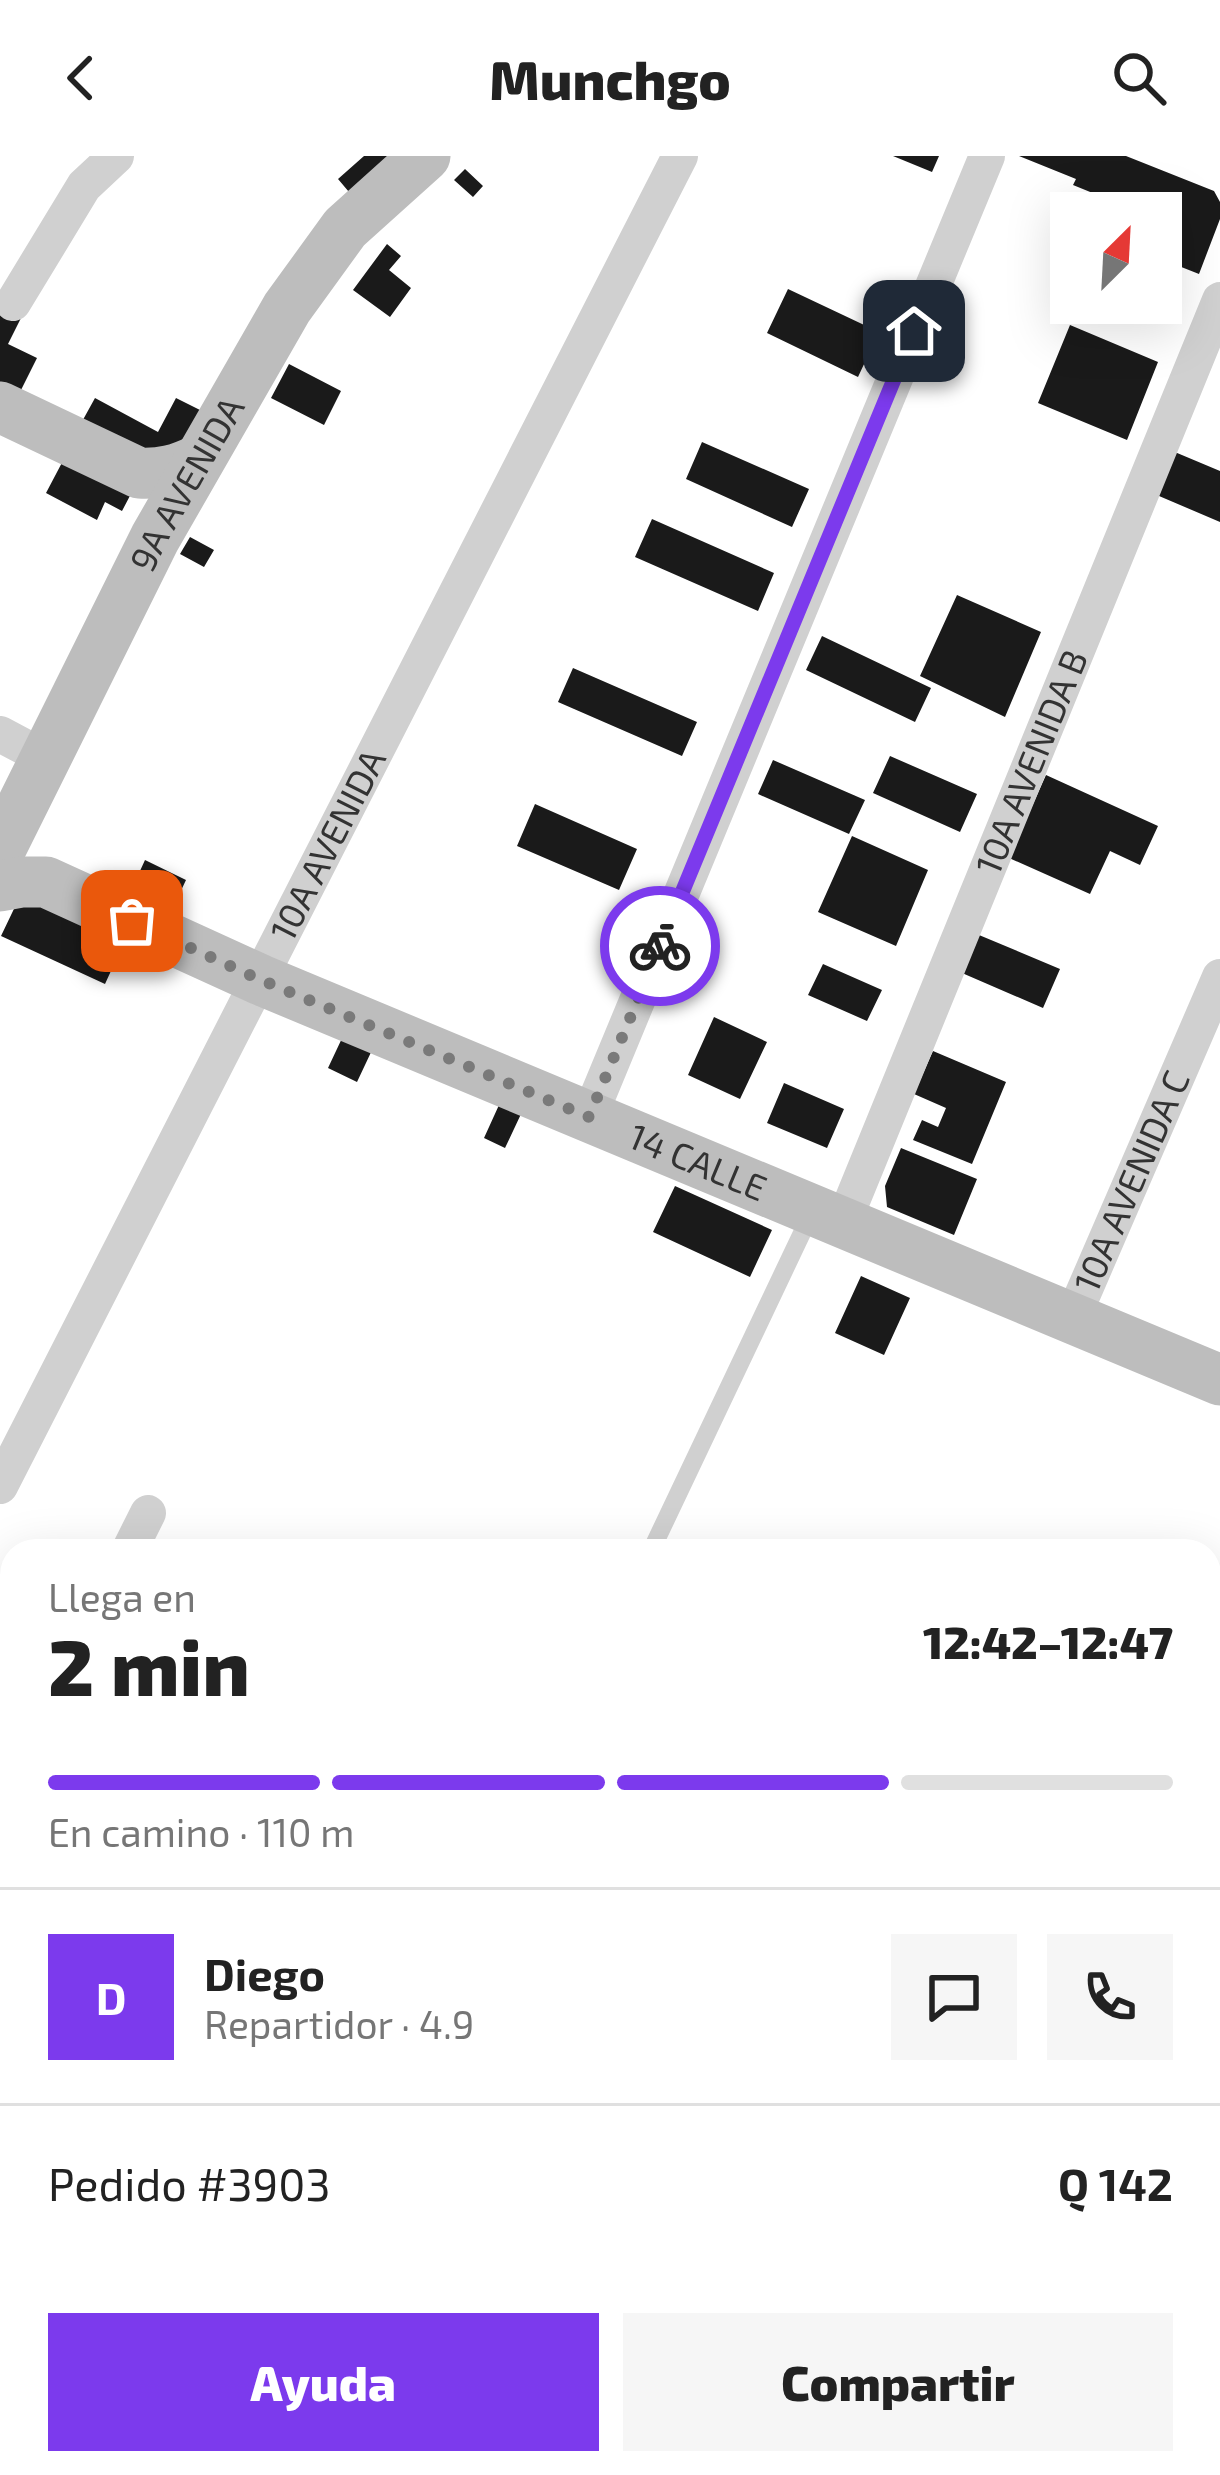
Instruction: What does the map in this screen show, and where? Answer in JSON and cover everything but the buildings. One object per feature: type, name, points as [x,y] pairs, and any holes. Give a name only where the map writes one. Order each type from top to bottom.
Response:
[{"type":"street","points":[[13,303],[84,186],[116,156]]},
{"type":"street","points":[[650,156],[653,205]]},
{"type":"street","name":"10A AVENIDA","points":[[0,1486],[680,156]]},
{"type":"street","points":[[589,1117],[987,156]]},
{"type":"street","name":"9A AVENIDA","points":[[7,836],[155,538],[287,308],[345,228],[422,157]]},
{"type":"street","name":"10A AVENIDA B","points":[[828,1217],[1220,300]]},
{"type":"street","points":[[0,406],[139,473],[159,474],[198,460]]},
{"type":"street","points":[[139,473],[154,508],[155,538]]},
{"type":"street","points":[[0,734],[45,758]]},
{"type":"street","name":"14 CALLE","points":[[7,836],[21,843],[23,884],[1220,1380]]},
{"type":"street","name":"10A AVENIDA C","points":[[1072,1318],[1220,977]]},
{"type":"street","points":[[135,1539],[148,1514]]},
{"type":"lane","points":[[657,1539],[828,1217]]},
{"type":"way so far","points":[[132,921],[589,1117],[660,946]]},
{"type":"route","points":[[660,946],[914,331]]}]
